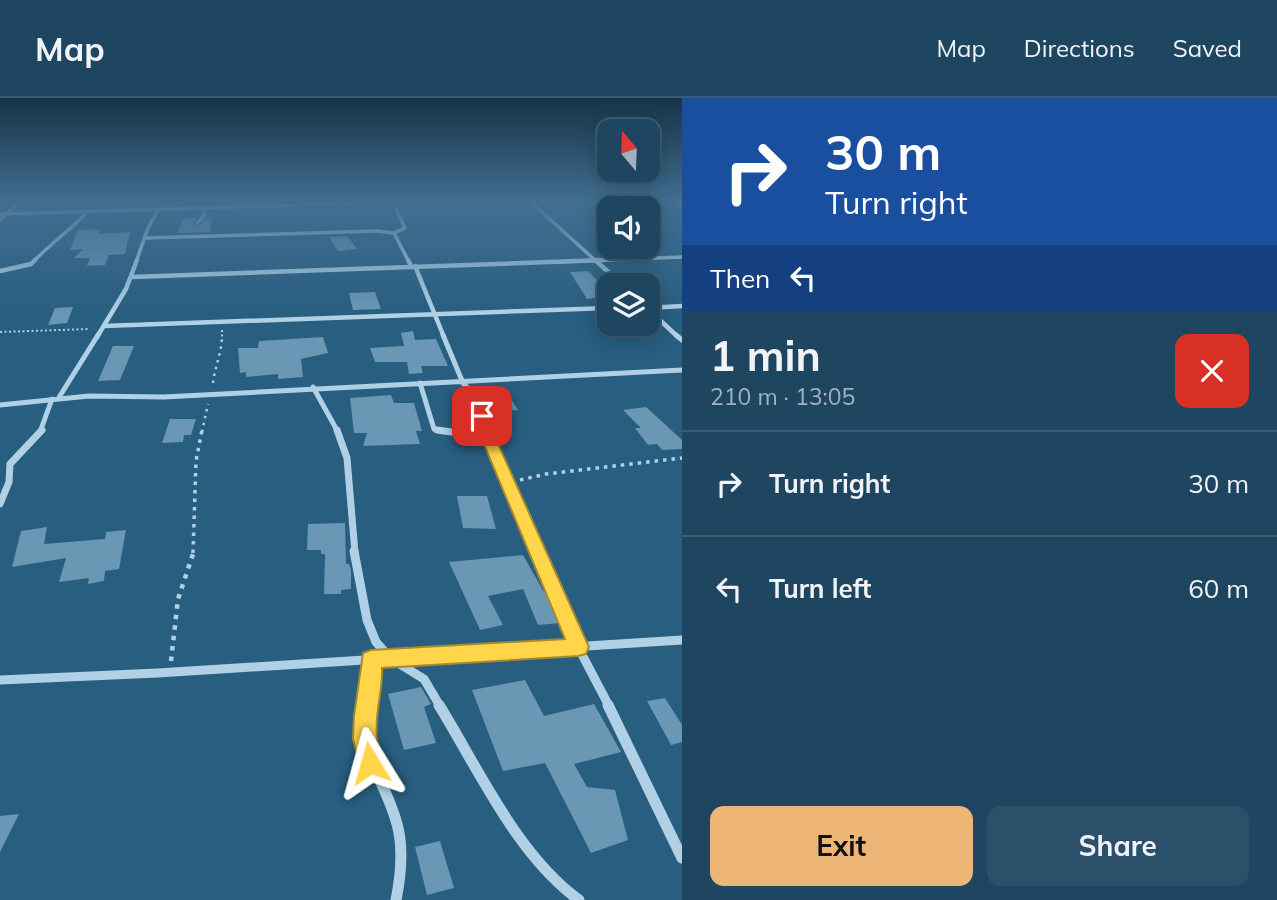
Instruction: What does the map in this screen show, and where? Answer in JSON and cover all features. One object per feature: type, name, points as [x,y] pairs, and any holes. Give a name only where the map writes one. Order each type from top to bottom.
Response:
[{"type":"street","points":[[0,271],[31,264],[59,238]]},
{"type":"street","points":[[0,504],[9,482],[10,464],[41,430],[55,399],[104,327],[132,277],[145,238]]},
{"type":"street","points":[[397,238],[413,266],[463,383],[477,398],[488,437],[578,647],[625,737],[682,858]]},
{"type":"street","points":[[569,238],[611,273]]},
{"type":"street","points":[[132,277],[682,257]]},
{"type":"street","points":[[660,307],[682,306]]},
{"type":"street","points":[[104,327],[597,308]]},
{"type":"street","points":[[660,319],[682,340]]},
{"type":"street","points":[[0,405],[55,399],[463,383],[682,370]]},
{"type":"street","points":[[420,383],[438,432],[472,433],[488,437]]},
{"type":"street","points":[[313,387],[340,434],[347,458],[355,559],[365,608],[376,642],[390,658],[424,679],[529,853],[557,884],[579,900]]},
{"type":"street","points":[[0,680],[168,673],[682,640]]},
{"type":"street","points":[[371,659],[372,678],[365,716],[365,739],[370,763],[395,815],[403,847],[396,900]]},
{"type":"path","points":[[168,673],[178,599],[194,550],[196,461],[216,361],[222,350],[224,321]]},
{"type":"path","points":[[0,332],[104,327]]},
{"type":"path","points":[[508,484],[546,474],[682,458]]},
{"type":"building","points":[[75,238],[129,238],[125,254],[109,255],[105,265],[87,266],[90,258],[74,258],[83,249],[70,250]]},
{"type":"building","points":[[330,238],[349,238],[357,249],[338,251]]},
{"type":"building","points":[[588,271],[597,280],[597,298],[587,299],[570,272]]},
{"type":"building","points":[[375,292],[381,309],[353,310],[349,293]]},
{"type":"building","points":[[73,307],[67,323],[48,325],[55,308]]},
{"type":"building","points":[[413,331],[415,340],[436,339],[448,366],[421,366],[423,373],[409,374],[407,362],[375,362],[370,348],[404,346],[401,333]]},
{"type":"building","points":[[323,337],[328,353],[301,359],[303,377],[278,379],[278,374],[246,377],[246,372],[240,373],[238,348],[258,348],[259,341]]},
{"type":"building","points":[[113,346],[134,346],[120,380],[98,381]]},
{"type":"building","points":[[391,395],[394,403],[414,403],[422,431],[416,431],[420,444],[363,446],[367,433],[354,433],[350,398]]},
{"type":"building","points":[[510,397],[518,410],[488,412],[482,398]]},
{"type":"building","points":[[646,407],[682,440],[682,449],[662,450],[657,444],[648,445],[635,428],[641,428],[623,410]]},
{"type":"building","points":[[170,419],[196,419],[191,435],[184,435],[183,442],[162,443]]},
{"type":"building","points":[[457,496],[487,496],[496,529],[463,528]]},
{"type":"building","points":[[345,523],[346,564],[349,564],[351,570],[351,589],[341,590],[341,594],[324,594],[325,554],[321,554],[321,550],[307,550],[308,524]]},
{"type":"building","points":[[47,527],[44,544],[105,539],[106,532],[126,530],[119,569],[105,571],[104,581],[88,584],[89,578],[59,582],[66,558],[12,567],[21,531]]},
{"type":"building","points":[[523,555],[544,592],[547,592],[560,623],[538,625],[523,589],[488,596],[503,625],[480,630],[449,562]]},
{"type":"building","points":[[525,680],[544,716],[594,704],[621,752],[574,764],[587,787],[615,790],[628,840],[591,853],[545,763],[503,771],[472,690]]},
{"type":"building","points":[[421,687],[431,704],[424,707],[436,743],[404,750],[388,694]]},
{"type":"building","points":[[665,698],[682,725],[682,742],[671,745],[647,701]]},
{"type":"building","points":[[19,814],[0,852],[0,816]]},
{"type":"building","points":[[440,841],[454,888],[427,895],[415,847]]},
{"type":"route","points":[[370,763],[365,739],[365,716],[372,678],[371,659],[578,647],[488,437],[482,416]]}]
